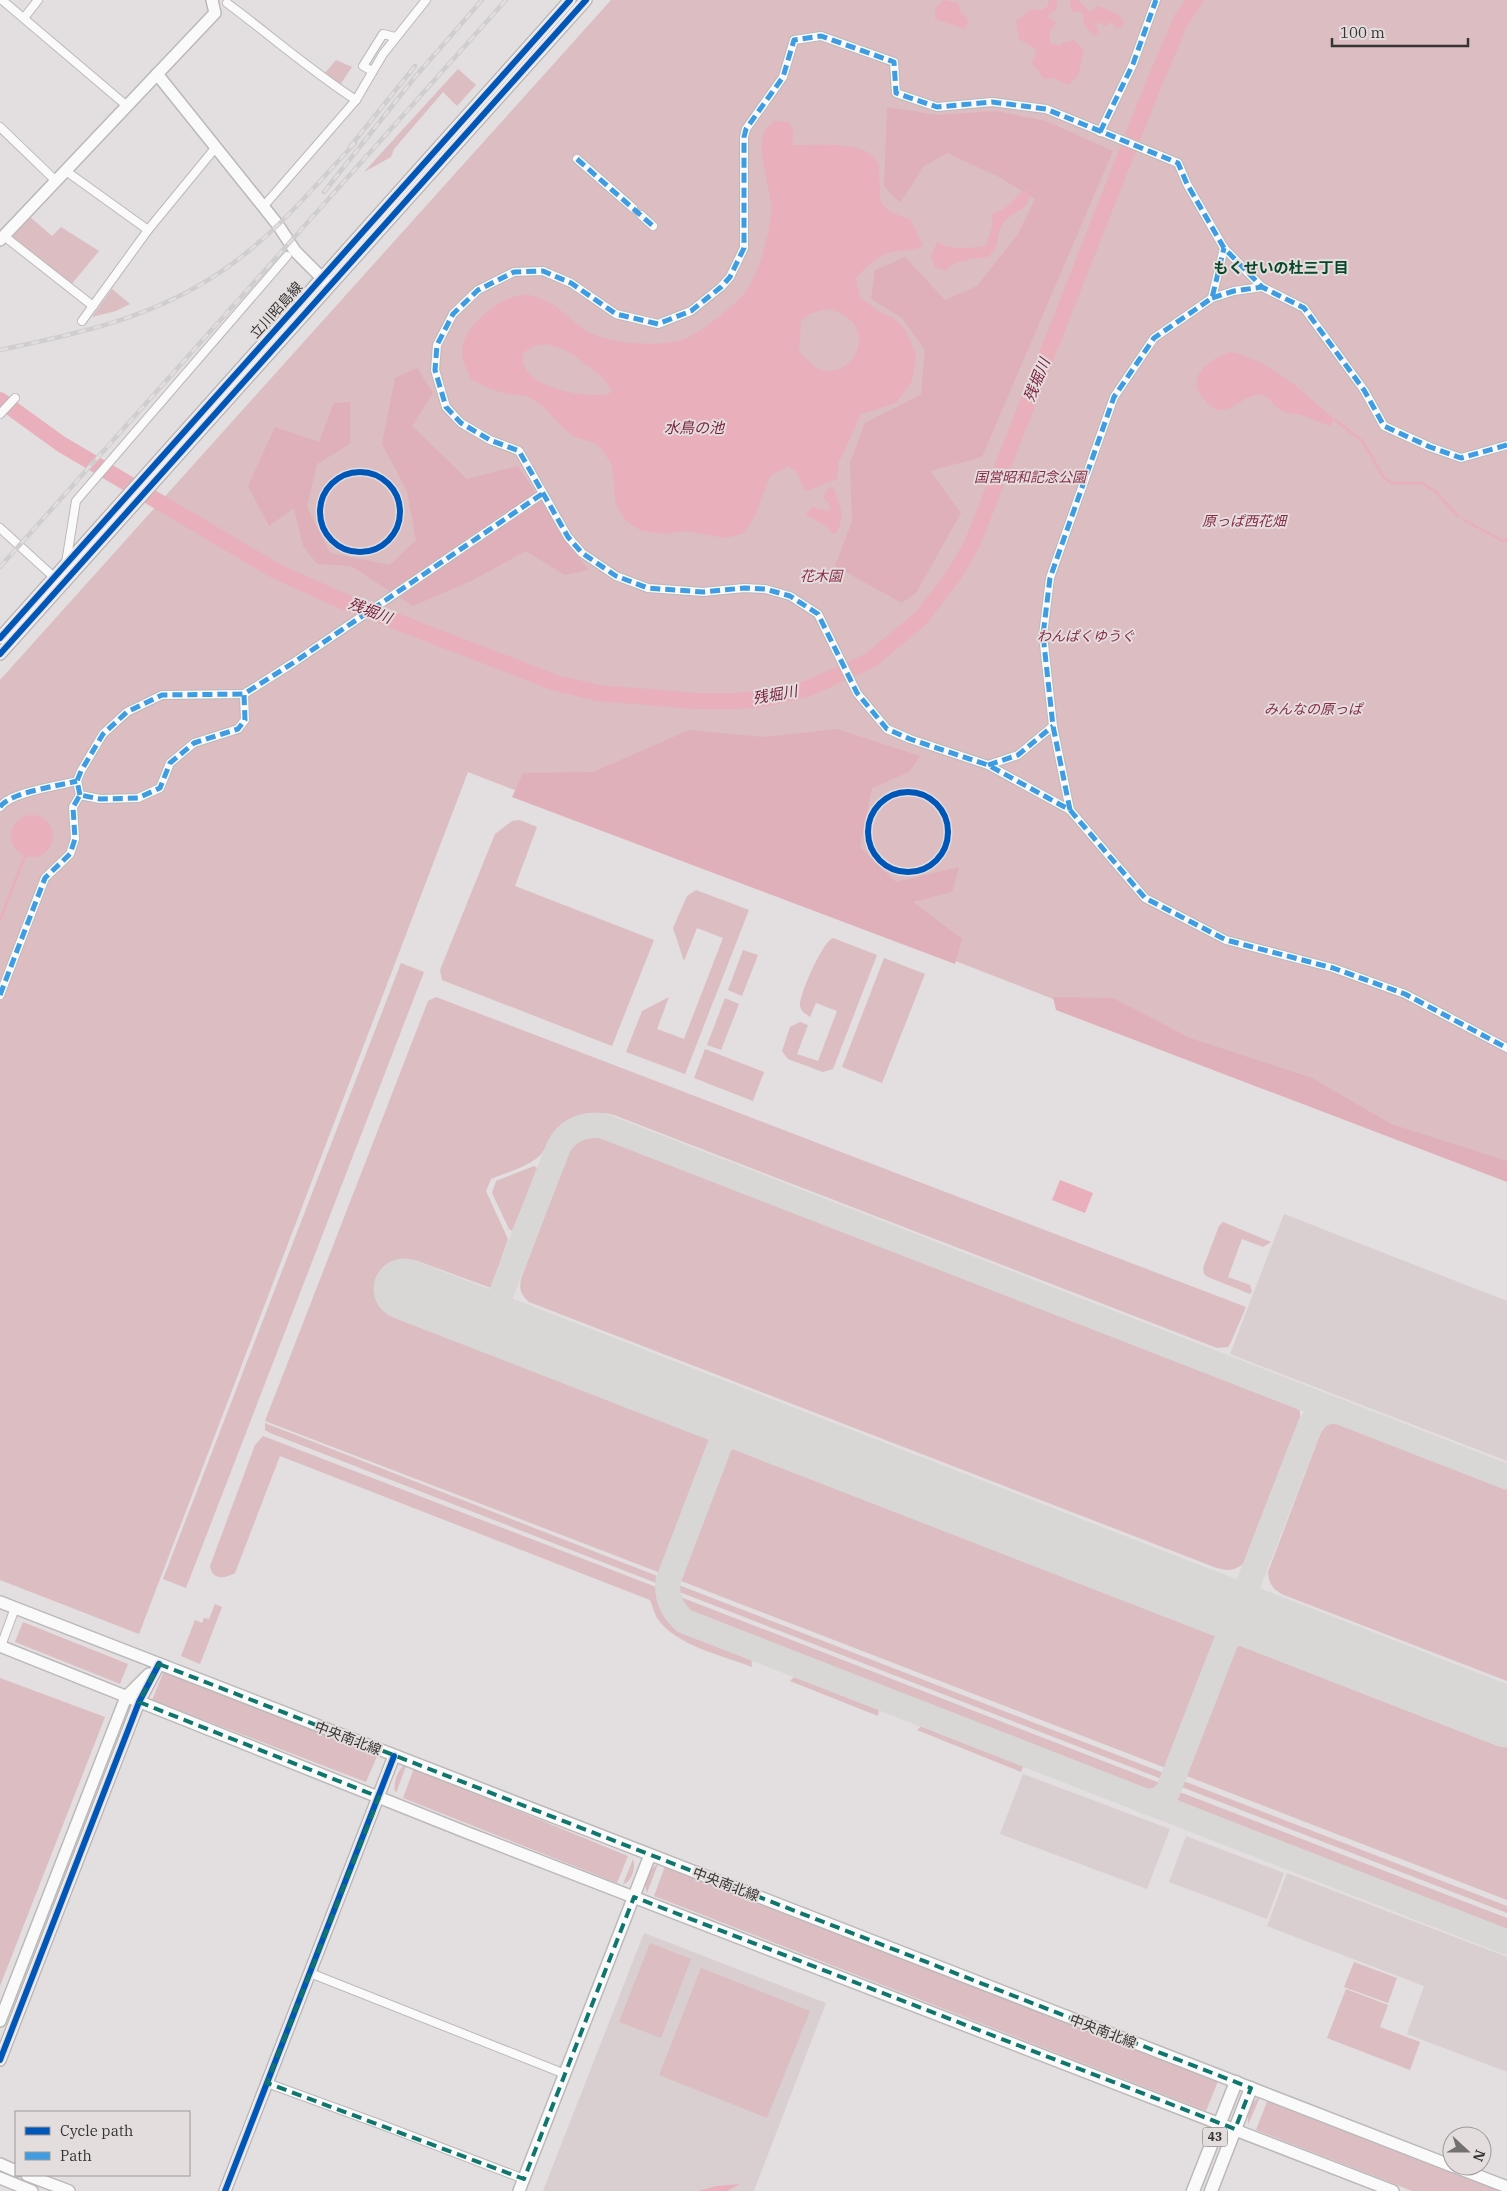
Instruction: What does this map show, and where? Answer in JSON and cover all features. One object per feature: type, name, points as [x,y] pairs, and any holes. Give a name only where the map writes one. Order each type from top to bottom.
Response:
[{"type":"main road","points":[[2,238],[215,14],[212,0]]},
{"type":"main road","name":"立川昭島線","points":[[326,282],[570,0]]},
{"type":"main road","name":"立川昭島線","points":[[0,654],[58,581],[124,507],[326,282],[586,0]]},
{"type":"main road","points":[[157,74],[295,250],[326,282]]},
{"type":"main road","name":"立川昭島線","points":[[0,638],[58,581],[66,563],[124,507]]},
{"type":"main road","name":"中央南北線","points":[[0,1602],[1442,2162]]},
{"type":"main road","points":[[0,1646],[378,1797],[1393,2191]]},
{"type":"main road","points":[[0,2021],[126,1697],[160,1664]]},
{"type":"main road","points":[[0,2060],[139,1702],[160,1664]]},
{"type":"main road","points":[[225,2191],[394,1756]]},
{"type":"main road","points":[[519,2191],[650,1855]]},
{"type":"main road","name":"43","points":[[1194,2191],[1236,2082]]},
{"type":"main road","name":"43","points":[[1211,2191],[1251,2088]]},
{"type":"main road","points":[[0,2164],[15,2171]]},
{"type":"main road","points":[[30,2176],[69,2191]]},
{"type":"main road","name":"中央南北線","points":[[1478,2176],[1507,2187]]},
{"type":"main road","points":[[0,2178],[32,2191]]},
{"type":"street","points":[[2,0],[127,106]]},
{"type":"street","points":[[24,18],[38,0]]},
{"type":"street","points":[[263,207],[356,100],[372,71],[426,0]]},
{"type":"street","points":[[1100,132],[1133,64],[1156,0]]},
{"type":"street","points":[[215,14],[229,1],[316,74],[356,100]]},
{"type":"street","points":[[1507,445],[1462,458],[1430,447],[1384,426],[1364,390],[1304,308],[1262,287],[1224,248],[1199,205],[1178,163],[1046,109],[992,102],[937,107],[896,94],[894,62],[821,36],[794,40],[783,77],[746,129],[744,137],[744,248],[730,278],[691,312],[658,324],[616,314],[571,283],[544,271],[514,272],[478,290],[452,314],[437,345],[435,370],[446,407],[460,423],[490,440],[519,451],[542,494],[568,536],[582,553],[616,576],[648,588],[703,592],[744,588],[765,589],[790,596],[818,614],[858,693],[887,729],[958,756],[988,765],[1070,810],[1145,898],[1226,940],[1334,968],[1405,994],[1507,1048]]},
{"type":"street","points":[[0,127],[56,181]]},
{"type":"street","points":[[82,321],[148,230],[216,147]]},
{"type":"street","points":[[577,159],[633,208]]},
{"type":"street","points":[[66,170],[148,230]]},
{"type":"street","points":[[641,215],[653,226]]},
{"type":"street","points":[[2,238],[93,306]]},
{"type":"street","points":[[1212,298],[1224,248]]},
{"type":"street","points":[[66,563],[76,501],[287,256]]},
{"type":"street","points":[[1070,810],[1053,726],[1043,634],[1050,578],[1114,397],[1154,338],[1212,298],[1234,291],[1262,287]]},
{"type":"street","points":[[1,414],[15,398]]},
{"type":"street","points":[[0,996],[45,878],[70,854],[75,839],[73,807],[80,795],[77,781],[103,734],[127,712],[162,695],[244,694],[293,663],[542,494]]},
{"type":"street","points":[[0,528],[58,581]]},
{"type":"street","points":[[80,795],[100,799],[138,798],[160,788],[170,763],[194,743],[238,730],[245,720],[244,694]]},
{"type":"street","points":[[988,765],[1018,755],[1053,726]]},
{"type":"street","points":[[0,807],[4,802],[16,796],[77,781]]},
{"type":"street","points":[[0,1646],[15,1608]]},
{"type":"street","points":[[310,1973],[565,2074]]},
{"type":"street","points":[[267,2083],[524,2179]]},
{"type":"highlighted area","points":[[159,1664],[1251,2088],[1235,2129],[634,1897],[524,2179],[267,2083],[379,1797],[139,1702]]},
{"type":"shaded area","points":[[887,107],[937,115],[996,111],[1046,121],[1113,151],[982,457],[930,471],[961,513],[916,593],[902,603],[835,566],[852,521],[850,463],[865,423],[921,395],[925,350],[902,318],[871,299],[875,270],[905,257],[945,300],[977,286],[1018,234],[1035,199],[999,177],[947,153],[924,166],[900,203],[884,186]]},
{"type":"shaded area","points":[[417,368],[433,393],[412,426],[467,479],[518,466],[588,570],[565,575],[526,551],[471,581],[413,606],[351,566],[317,564],[303,546],[294,508],[269,526],[248,486],[275,427],[319,442],[334,403],[350,402],[350,444],[317,464],[307,507],[330,553],[390,565],[416,540],[407,491],[382,444],[395,378]]},
{"type":"shaded area","points":[[837,729],[920,756],[909,772],[872,788],[860,847],[896,882],[959,867],[952,892],[913,902],[962,939],[955,964],[512,797],[523,773],[593,772],[689,730],[764,737]]},
{"type":"shaded area","points":[[1053,997],[1113,998],[1190,1038],[1312,1078],[1391,1124],[1507,1161],[1507,1182],[1056,1010]]},
{"type":"shaded area","points":[[1284,1214],[1507,1301],[1507,1461],[1230,1354]]},
{"type":"shaded area","points":[[1023,1774],[1170,1829],[1147,1889],[1000,1834]]},
{"type":"shaded area","points":[[1186,1836],[1284,1873],[1267,1919],[1169,1882]]},
{"type":"shaded area","points":[[1287,1873],[1507,1957],[1507,2072],[1407,2034],[1424,1986],[1267,1926]]},
{"type":"shaded area","points":[[644,1933],[826,2003],[754,2191],[543,2191]]},
{"type":"green space","name":"国営昭和記念公園","points":[[611,0],[1507,0],[1507,1175],[468,772],[139,1634],[0,1580],[0,680]]},
{"type":"green space","points":[[336,60],[352,67],[340,85],[324,74]]},
{"type":"green space","points":[[458,69],[476,85],[457,106],[443,92],[394,149],[391,157],[364,172]]},
{"type":"green space","points":[[30,217],[52,236],[61,227],[99,251],[70,286],[12,237]]},
{"type":"green space","points":[[112,289],[130,304],[116,311],[92,317]]},
{"type":"green space","points":[[520,820],[537,827],[515,886],[654,940],[612,1046],[442,980],[440,970],[495,834],[512,821]]},
{"type":"green space","points":[[696,890],[749,910],[685,1074],[626,1052],[642,1011],[669,997],[657,1029],[684,1039],[723,938],[697,928],[684,961],[673,928],[687,896]]},
{"type":"green space","points":[[833,938],[877,955],[833,1069],[823,1072],[788,1059],[782,1051],[790,1027],[800,1022],[808,1025],[797,1054],[818,1061],[837,1011],[816,1003],[810,1017],[803,1012],[800,1005],[813,968],[824,948]]},
{"type":"green space","points":[[743,950],[758,955],[742,996],[728,990]]},
{"type":"green space","points":[[884,958],[925,974],[882,1083],[842,1067]]},
{"type":"green space","points":[[401,963],[424,972],[186,1588],[163,1579]]},
{"type":"green space","points":[[436,997],[1246,1307],[1228,1347],[1217,1348],[614,1115],[588,1113],[572,1118],[557,1128],[544,1151],[532,1162],[491,1179],[486,1191],[508,1239],[491,1288],[415,1260],[394,1315],[707,1437],[711,1441],[713,1451],[666,1575],[265,1421],[428,1001]]},
{"type":"green space","points":[[725,998],[739,1004],[721,1050],[707,1045]]},
{"type":"green space","points":[[705,1049],[764,1072],[753,1101],[694,1078]]},
{"type":"green space","points":[[597,1135],[607,1137],[1295,1405],[1300,1411],[1300,1421],[1245,1562],[1237,1568],[1230,1570],[1214,1567],[529,1302],[521,1292],[521,1279],[570,1149],[582,1139]]},
{"type":"green space","points":[[534,1166],[537,1168],[537,1171],[512,1231],[509,1229],[492,1193],[496,1181]]},
{"type":"green space","points":[[1223,1222],[1271,1242],[1263,1247],[1242,1239],[1228,1277],[1250,1285],[1252,1291],[1250,1294],[1204,1274],[1203,1268],[1219,1226]]},
{"type":"green space","points":[[1333,1422],[1343,1423],[1507,1487],[1507,1681],[1284,1595],[1272,1586],[1268,1572],[1321,1432]]},
{"type":"green space","points":[[265,1423],[665,1579],[664,1586],[270,1433],[265,1430]]},
{"type":"green space","points":[[263,1436],[664,1590],[667,1604],[683,1624],[708,1637],[747,1651],[751,1656],[752,1667],[687,1643],[676,1636],[665,1628],[657,1618],[650,1600],[280,1456],[235,1573],[223,1577],[216,1576],[211,1571],[210,1566],[255,1445]]},
{"type":"green space","points":[[733,1449],[742,1450],[1212,1632],[1218,1636],[1218,1649],[1171,1770],[676,1579],[723,1457]]},
{"type":"green space","points":[[676,1584],[1169,1775],[1167,1781],[677,1591]]},
{"type":"green space","points":[[678,1596],[1165,1785],[1160,1793],[1150,1794],[704,1621],[687,1611]]},
{"type":"green space","points":[[215,1604],[222,1607],[200,1664],[181,1656],[195,1620],[202,1623],[204,1618],[209,1619]]},
{"type":"green space","points":[[23,1622],[128,1664],[120,1684],[15,1642]]},
{"type":"green space","points":[[1238,1646],[1246,1646],[1507,1747],[1507,1900],[1184,1775],[1229,1657]]},
{"type":"green space","points":[[164,1671],[377,1756],[366,1782],[152,1700]]},
{"type":"green space","points":[[804,1674],[875,1702],[879,1709],[878,1716],[790,1681],[794,1677]]},
{"type":"green space","points":[[0,1678],[105,1717],[0,1986]]},
{"type":"green space","points":[[927,1721],[1025,1762],[1021,1772],[917,1730]]},
{"type":"green space","points":[[403,1766],[406,1766],[396,1793],[396,1779]]},
{"type":"green space","points":[[414,1768],[628,1856],[617,1883],[403,1798]]},
{"type":"green space","points":[[1181,1780],[1507,1906],[1507,1913],[1179,1786]]},
{"type":"green space","points":[[1177,1791],[1507,1918],[1507,1932],[1185,1807],[1176,1798]]},
{"type":"green space","points":[[633,1859],[633,1874],[623,1884]]},
{"type":"green space","points":[[1288,1861],[1317,1872],[1314,1879],[1285,1868]]},
{"type":"green space","points":[[658,1864],[647,1893],[648,1877],[652,1869]]},
{"type":"green space","points":[[665,1866],[1218,2081],[1206,2111],[654,1896]]},
{"type":"green space","points":[[1326,1875],[1361,1889],[1358,1897],[1323,1883]]},
{"type":"green space","points":[[1369,1892],[1404,1906],[1401,1913],[1366,1899]]},
{"type":"green space","points":[[1411,1908],[1447,1922],[1444,1930],[1408,1917]]},
{"type":"green space","points":[[1455,1925],[1491,1939],[1488,1947],[1452,1932]]},
{"type":"green space","points":[[650,1943],[691,1959],[661,2038],[619,2022]]},
{"type":"green space","points":[[1354,1962],[1397,1978],[1388,2003],[1344,1987]]},
{"type":"green space","points":[[701,1968],[810,2011],[767,2118],[659,2075]]},
{"type":"green space","points":[[1346,1989],[1388,2005],[1380,2027],[1420,2042],[1410,2070],[1327,2038]]},
{"type":"green space","points":[[1260,2097],[1248,2125],[1250,2109]]},
{"type":"green space","points":[[1268,2099],[1442,2167],[1442,2176],[1466,2176],[1505,2191],[1412,2191],[1256,2130]]},
{"type":"water","points":[[944,0],[958,3],[960,12],[969,20],[965,29],[935,19],[935,8]]},
{"type":"water","points":[[1049,0],[1057,0],[1057,9],[1049,14],[1048,17],[1056,22],[1050,32],[1050,43],[1061,46],[1062,43],[1074,40],[1084,51],[1078,76],[1068,85],[1054,78],[1044,79],[1032,63],[1037,50],[1019,39],[1016,21],[1032,9],[1040,11],[1048,6]]},
{"type":"water","points":[[1070,0],[1078,0],[1090,12],[1098,6],[1118,14],[1124,21],[1122,27],[1117,28],[1111,22],[1105,26],[1098,22],[1096,25],[1099,33],[1094,36],[1084,24],[1083,14],[1079,11],[1072,12]]},
{"type":"water","name":"水鳥の池","points":[[774,121],[789,122],[793,131],[792,145],[853,147],[873,156],[879,167],[881,203],[890,212],[911,220],[923,246],[886,254],[872,263],[856,278],[860,297],[878,311],[892,317],[905,329],[916,355],[912,381],[896,403],[861,414],[838,464],[837,480],[805,491],[796,471],[788,466],[770,476],[756,514],[744,533],[726,538],[686,531],[665,534],[642,531],[626,521],[616,505],[612,465],[601,448],[573,436],[543,406],[527,396],[506,394],[486,387],[470,378],[462,356],[463,343],[482,316],[502,302],[523,295],[535,297],[552,304],[585,330],[606,339],[649,344],[675,342],[685,339],[710,324],[744,294],[753,279],[761,258],[768,234],[771,212],[762,145],[766,129]],"holes":[[[828,309],[845,316],[855,326],[859,338],[858,349],[852,359],[843,367],[831,371],[819,369],[799,351],[801,321],[809,314]],[[548,344],[563,349],[575,356],[602,377],[611,389],[609,394],[598,395],[569,392],[554,388],[530,374],[524,365],[523,353],[533,346]]]},
{"type":"water","points":[[1028,189],[1027,202],[1021,210],[1003,223],[996,246],[991,254],[985,258],[974,258],[957,263],[945,271],[935,267],[931,257],[937,242],[955,248],[986,246],[993,223],[991,214],[1004,209]]},
{"type":"water","points":[[1230,352],[1259,362],[1286,379],[1334,419],[1330,426],[1301,415],[1282,411],[1267,397],[1261,395],[1250,396],[1224,410],[1212,407],[1199,391],[1198,376],[1208,364]]},
{"type":"water","points":[[833,487],[842,514],[838,531],[833,534],[826,526],[806,515],[812,507],[830,511],[829,503],[823,498],[828,489]]},
{"type":"water","points":[[32,815],[47,821],[53,836],[47,851],[32,857],[17,851],[11,836],[17,821]]},
{"type":"water","points":[[1060,1180],[1093,1193],[1085,1213],[1052,1200]]},
{"type":"water","points":[[740,2184],[727,2191],[698,2191],[717,2186]]},
{"type":"waterway","name":"残堀川","points":[[0,400],[61,444],[276,571],[338,599],[556,683],[598,693],[697,701],[763,699],[807,689],[871,660],[921,618],[954,575],[972,544],[1153,86],[1181,20],[1195,0]]},
{"type":"waterway","points":[[1334,419],[1363,442],[1384,478],[1392,483],[1421,483],[1435,491],[1458,516]]},
{"type":"waterway","points":[[1464,520],[1503,541],[1507,540]]},
{"type":"waterway","points":[[0,920],[25,856]]},
{"type":"taxiway","points":[[490,1322],[559,1146],[568,1135],[578,1129],[590,1126],[603,1126],[1507,1477]]},
{"type":"taxiway","points":[[1146,1802],[1160,1799],[1168,1791],[1310,1425],[1323,1413],[1331,1411],[1341,1412]]},
{"type":"taxiway","points":[[731,1416],[668,1581],[671,1603],[684,1621],[1507,1942]]},
{"type":"runway","points":[[404,1289],[1507,1717]]},
{"type":"railway","points":[[324,192],[415,77],[482,0]]},
{"type":"railway","points":[[0,567],[506,0]]},
{"type":"railway","points":[[349,148],[415,66]]},
{"type":"railway","points":[[0,350],[101,326],[163,304],[193,289],[222,271],[265,237],[292,211],[355,143]]},
{"type":"marked path","points":[[1100,132],[1133,64],[1156,0]]},
{"type":"marked path","points":[[1507,445],[1461,458],[1430,447],[1384,426],[1364,390],[1304,308],[1262,287],[1224,248],[1187,184],[1178,163],[1046,109],[992,102],[937,107],[896,93],[894,62],[821,36],[794,40],[783,77],[746,129],[744,137],[744,248],[730,277],[721,287],[691,311],[658,324],[616,314],[571,283],[543,271],[514,272],[478,290],[453,314],[437,345],[435,370],[446,407],[461,423],[490,440],[519,451],[568,537],[582,553],[616,576],[648,588],[703,592],[744,588],[765,589],[790,596],[818,614],[857,693],[887,729],[910,739],[988,765],[1070,810],[1145,898],[1226,940],[1333,968],[1405,994],[1507,1048]]},
{"type":"marked path","points":[[577,159],[653,226]]},
{"type":"marked path","points":[[1070,810],[1053,726],[1043,635],[1050,578],[1114,397],[1154,338],[1212,298],[1224,248]]},
{"type":"marked path","points":[[1212,298],[1234,291],[1262,287]]},
{"type":"marked path","points":[[0,995],[45,878],[70,854],[75,839],[73,807],[80,795],[100,799],[138,798],[160,788],[170,763],[194,743],[238,729],[245,720],[244,694],[293,663],[542,494]]},
{"type":"marked path","points":[[80,795],[77,781],[81,771],[103,734],[127,712],[162,695],[244,694]]},
{"type":"marked path","points":[[988,765],[1018,755],[1053,726]]},
{"type":"marked path","points":[[0,807],[14,797],[77,781]]},
{"type":"cycle path","points":[[0,638],[570,0]]},
{"type":"cycle path","points":[[0,654],[586,0]]},
{"type":"cycle path","points":[[360,472],[375,475],[388,484],[397,497],[400,512],[397,527],[388,540],[375,549],[360,552],[345,549],[332,540],[323,527],[320,512],[323,497],[332,484],[345,475],[360,472]]},
{"type":"cycle path","points":[[908,792],[923,795],[936,804],[945,817],[948,832],[945,847],[936,860],[923,869],[908,872],[893,869],[880,860],[871,847],[868,832],[871,817],[880,804],[893,795],[908,792]]},
{"type":"cycle path","points":[[0,2060],[139,1702],[159,1664]]},
{"type":"cycle path","points":[[225,2191],[394,1756]]},
{"type":"district","name":"もくせいの杜三丁目","points":[[1281,268]]},
{"type":"park label","name":"原っぱ西花畑","points":[[1244,521]]},
{"type":"park label","name":"花木園","points":[[821,576]]},
{"type":"park label","name":"わんぱくゆうぐ","points":[[1086,636]]},
{"type":"park label","name":"みんなの原っぱ","points":[[1313,709]]}]
